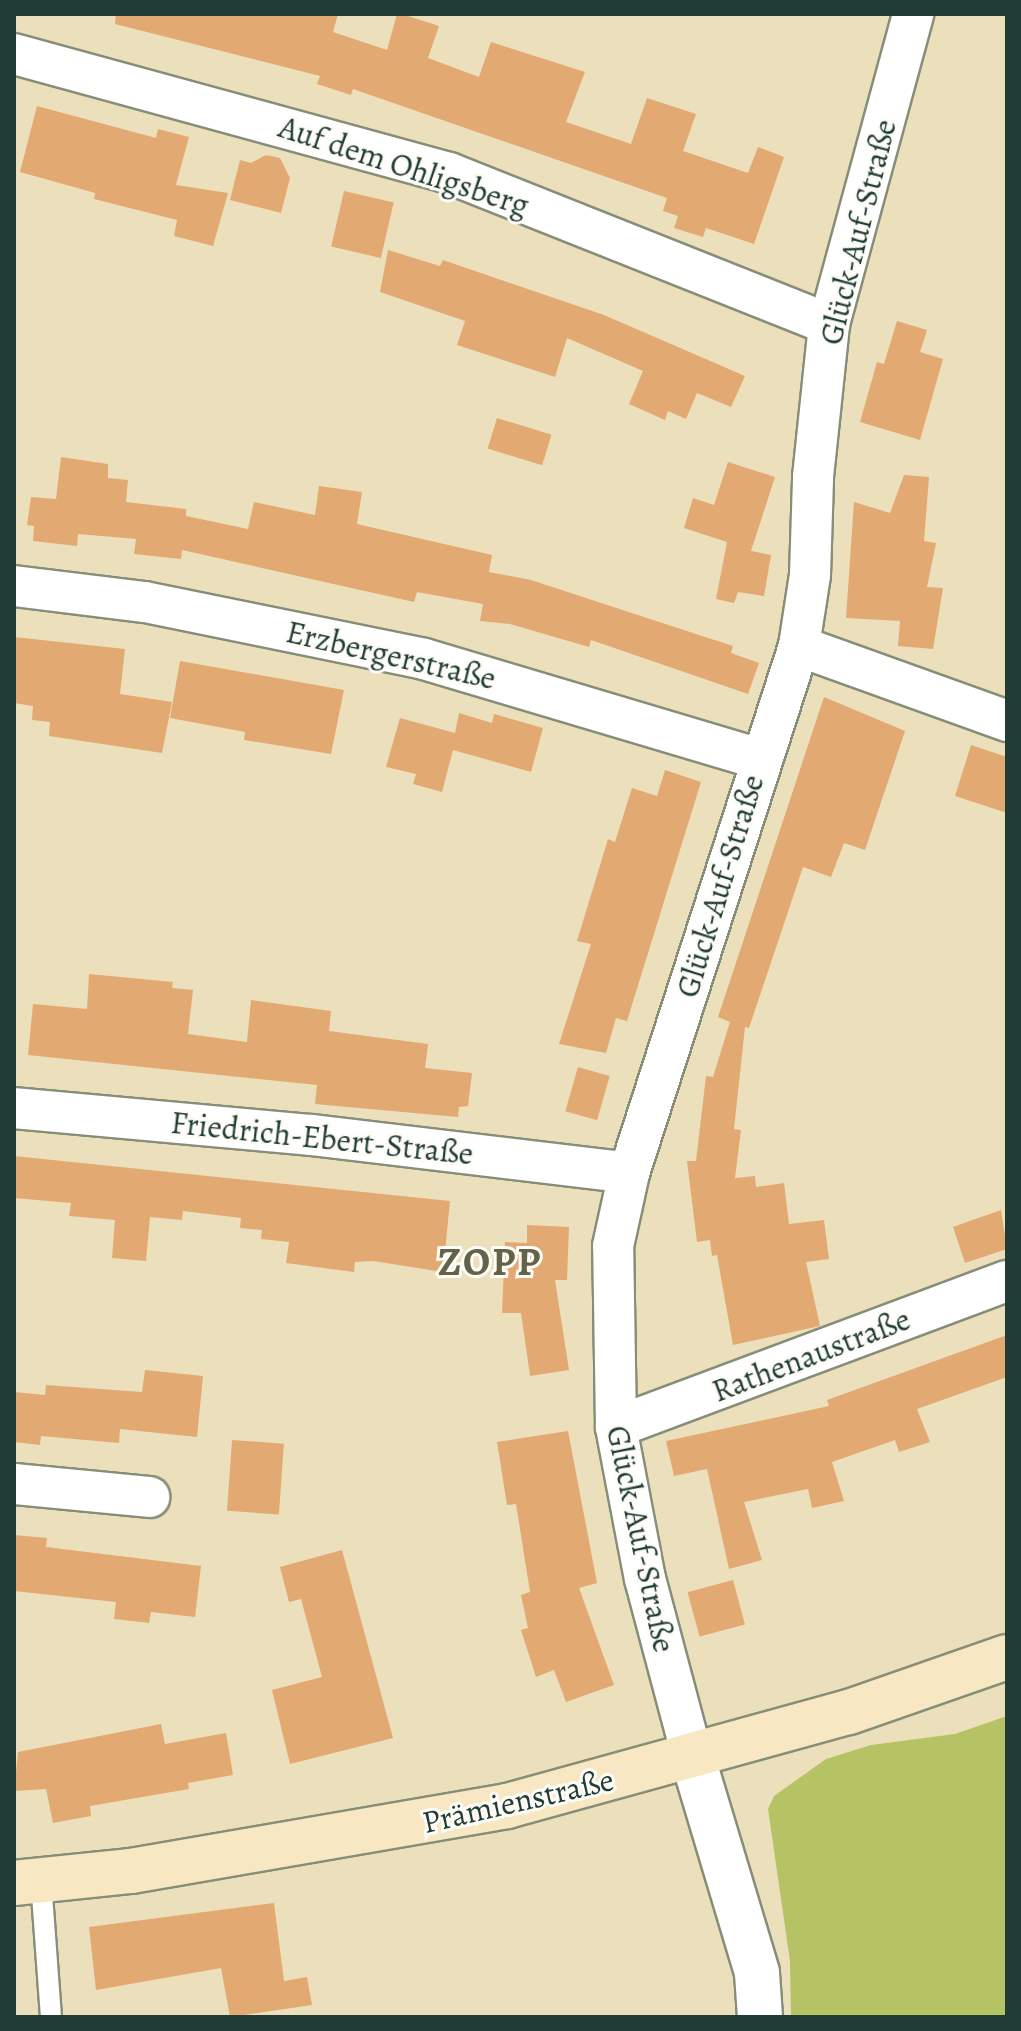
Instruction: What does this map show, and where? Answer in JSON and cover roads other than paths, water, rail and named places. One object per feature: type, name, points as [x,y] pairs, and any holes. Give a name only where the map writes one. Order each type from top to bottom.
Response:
[{"type":"main road","name":"Prämienstraße","points":[[27,1882],[445,1820],[693,1759],[849,1712],[1007,1657]]},
{"type":"street","name":"Glück-Auf-Straße","points":[[693,1759],[645,1579],[616,1427],[613,1246],[629,1173],[759,759],[799,646],[810,575],[813,477],[829,324],[913,14]]},
{"type":"street","name":"Auf dem Ohligsberg","points":[[14,54],[449,173],[829,324]]},
{"type":"street","name":"Erzbergerstraße","points":[[14,586],[145,602],[424,659],[759,759]]},
{"type":"street","points":[[799,646],[1007,721]]},
{"type":"street","name":"Friedrich-Ebert-Straße","points":[[14,1108],[312,1135],[629,1173]]},
{"type":"street","name":"Rathenaustraße","points":[[616,1427],[1007,1281]]},
{"type":"street","points":[[14,1484],[149,1497]]},
{"type":"street","points":[[693,1759],[757,1973],[760,2017]]},
{"type":"lane","points":[[27,1882],[51,2017]]},
{"type":"district","name":"ZOPP","points":[[490,1262]]}]
